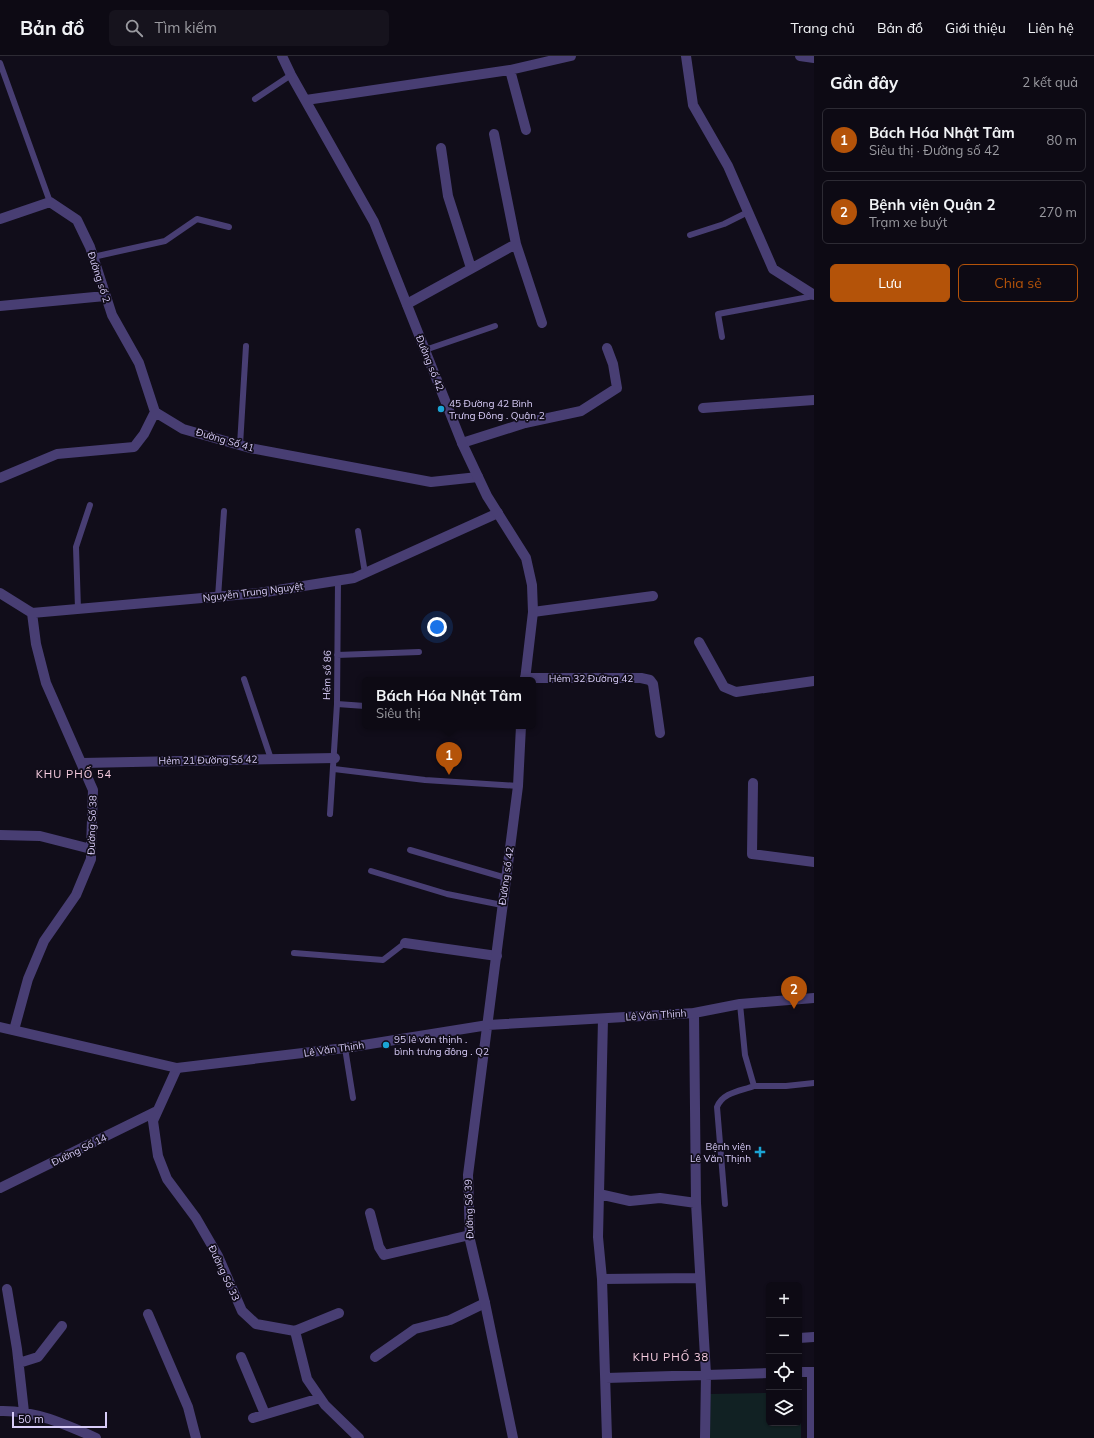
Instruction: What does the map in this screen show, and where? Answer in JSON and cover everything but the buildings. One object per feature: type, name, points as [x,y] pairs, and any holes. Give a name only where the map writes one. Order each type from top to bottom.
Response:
[{"type":"street","name":"Đường số 42","points":[[282,56],[291,75],[374,222],[462,443],[487,496],[526,558],[532,584],[533,612],[525,677]]},
{"type":"street","points":[[306,100],[510,70],[569,56]]},
{"type":"street","points":[[686,56],[693,104],[728,166],[774,268],[814,295]]},
{"type":"street","points":[[800,56],[814,58]]},
{"type":"street","points":[[510,70],[526,130]]},
{"type":"street","points":[[494,134],[516,244],[542,323]]},
{"type":"street","points":[[441,148],[448,196],[471,268]]},
{"type":"street","points":[[0,219],[50,202]]},
{"type":"street","name":"Đường số 2","points":[[50,202],[77,220],[93,257],[112,315],[139,363],[154,412]]},
{"type":"street","points":[[407,304],[516,244]]},
{"type":"street","points":[[0,306],[106,296]]},
{"type":"street","points":[[462,443],[525,423],[581,411],[611,392],[617,388],[613,364],[607,348]]},
{"type":"street","points":[[703,408],[814,400]]},
{"type":"street","points":[[0,478],[28,468],[56,454],[134,447],[144,434],[154,412]]},
{"type":"street","name":"Đường Số 41","points":[[154,412],[183,428],[240,446],[431,482],[478,477]]},
{"type":"street","name":"Nguyễn Trung Nguyệt","points":[[32,613],[259,593],[354,578],[498,513]]},
{"type":"street","points":[[0,592],[32,613]]},
{"type":"street","points":[[533,612],[653,596]]},
{"type":"street","name":"Đường Số 38","points":[[14,1030],[28,979],[44,941],[76,895],[91,859],[93,790],[46,683],[36,644],[32,613]]},
{"type":"street","points":[[699,642],[724,687],[736,692],[814,681]]},
{"type":"street","name":"Hẻm 32 Đường 42","points":[[536,679],[641,678],[650,680],[654,684],[660,733]]},
{"type":"street","name":"Đường số 42","points":[[488,1025],[518,786],[521,729]]},
{"type":"street","name":"Hẻm 21 Đường Số 42","points":[[82,763],[334,758]]},
{"type":"street","points":[[753,783],[752,854],[814,862]]},
{"type":"street","points":[[0,835],[40,836],[91,849]]},
{"type":"street","points":[[405,943],[497,956]]},
{"type":"street","name":"Lê Văn Thịnh","points":[[0,1027],[177,1068],[345,1048],[488,1025],[694,1013],[740,1004],[814,998]]},
{"type":"street","points":[[694,1013],[696,1203],[699,1278],[706,1374],[705,1438]]},
{"type":"street","points":[[603,1019],[598,1237],[602,1279],[607,1438]]},
{"type":"street","name":"Đường Số 39","points":[[488,1025],[468,1175],[470,1235],[513,1438]]},
{"type":"street","name":"Đường Số 33","points":[[177,1068],[153,1121],[158,1156],[167,1179],[196,1218],[218,1256],[242,1311],[256,1324],[295,1331]]},
{"type":"street","name":"Đường Số 14","points":[[0,1188],[157,1111]]},
{"type":"street","points":[[598,1194],[630,1201],[660,1198],[696,1203]]},
{"type":"street","points":[[370,1213],[379,1247],[384,1255],[470,1235]]},
{"type":"street","points":[[602,1279],[699,1278]]},
{"type":"street","points":[[7,1289],[19,1363],[24,1412]]},
{"type":"street","points":[[375,1357],[415,1329],[450,1320],[485,1303]]},
{"type":"street","points":[[339,1313],[295,1331],[307,1379],[320,1398],[359,1438]]},
{"type":"street","points":[[148,1314],[188,1407],[196,1438]]},
{"type":"street","points":[[19,1363],[38,1357],[62,1326]]},
{"type":"street","points":[[802,1338],[814,1337]]},
{"type":"street","points":[[241,1357],[265,1414]]},
{"type":"street","points":[[802,1372],[813,1372],[812,1438]]},
{"type":"street","points":[[606,1378],[766,1373]]},
{"type":"street","points":[[253,1418],[320,1398]]},
{"type":"street","points":[[0,1411],[31,1413],[64,1424],[96,1438]]},
{"type":"lane","points":[[0,63],[50,202]]},
{"type":"lane","points":[[255,99],[291,75]]},
{"type":"lane","points":[[690,236],[718,226],[748,212]]},
{"type":"lane","points":[[93,257],[165,241],[197,219],[229,227]]},
{"type":"lane","points":[[722,337],[718,314],[814,295]]},
{"type":"lane","points":[[425,350],[495,326]]},
{"type":"lane","points":[[240,446],[246,346]]},
{"type":"lane","points":[[78,609],[76,547],[90,505]]},
{"type":"lane","points":[[218,597],[224,511]]},
{"type":"lane","points":[[358,531],[365,573]]},
{"type":"lane","name":"Hẻm số 86","points":[[330,814],[337,704],[338,581]]},
{"type":"lane","points":[[338,655],[419,652]]},
{"type":"lane","points":[[244,679],[270,759]]},
{"type":"lane","points":[[337,704],[362,706]]},
{"type":"lane","points":[[334,769],[425,780],[518,786]]},
{"type":"lane","points":[[410,850],[506,878]]},
{"type":"lane","points":[[371,871],[447,894],[502,905]]},
{"type":"lane","points":[[294,953],[383,960],[405,943]]},
{"type":"lane","points":[[740,1004],[745,1055],[754,1086]]},
{"type":"lane","points":[[345,1048],[353,1098]]},
{"type":"lane","points":[[725,1204],[717,1107],[719,1103],[728,1094],[754,1086],[786,1086],[814,1083]]},
{"type":"shaded area","points":[[766,1393],[766,1426],[801,1426],[801,1438],[710,1438],[710,1394]]},
{"type":"place","name":"45 Đường 42 Bình Trưng Đông . Quận 2","points":[[441,409]]},
{"type":"place","name":"Bách Hóa Nhật Tâm","points":[[449,775]]},
{"type":"place","name":"Bệnh viện Quận 2","points":[[794,1009]]},
{"type":"place","name":"95 lê văn thịnh . bình trưng đông . Q2","points":[[386,1045]]},
{"type":"place","name":"Bệnh viện Lê Văn Thịnh","points":[[760,1152]]},
{"type":"district","name":"KHU PHỐ 54","points":[[74,774]]},
{"type":"district","name":"KHU PHỐ 38","points":[[671,1357]]}]
